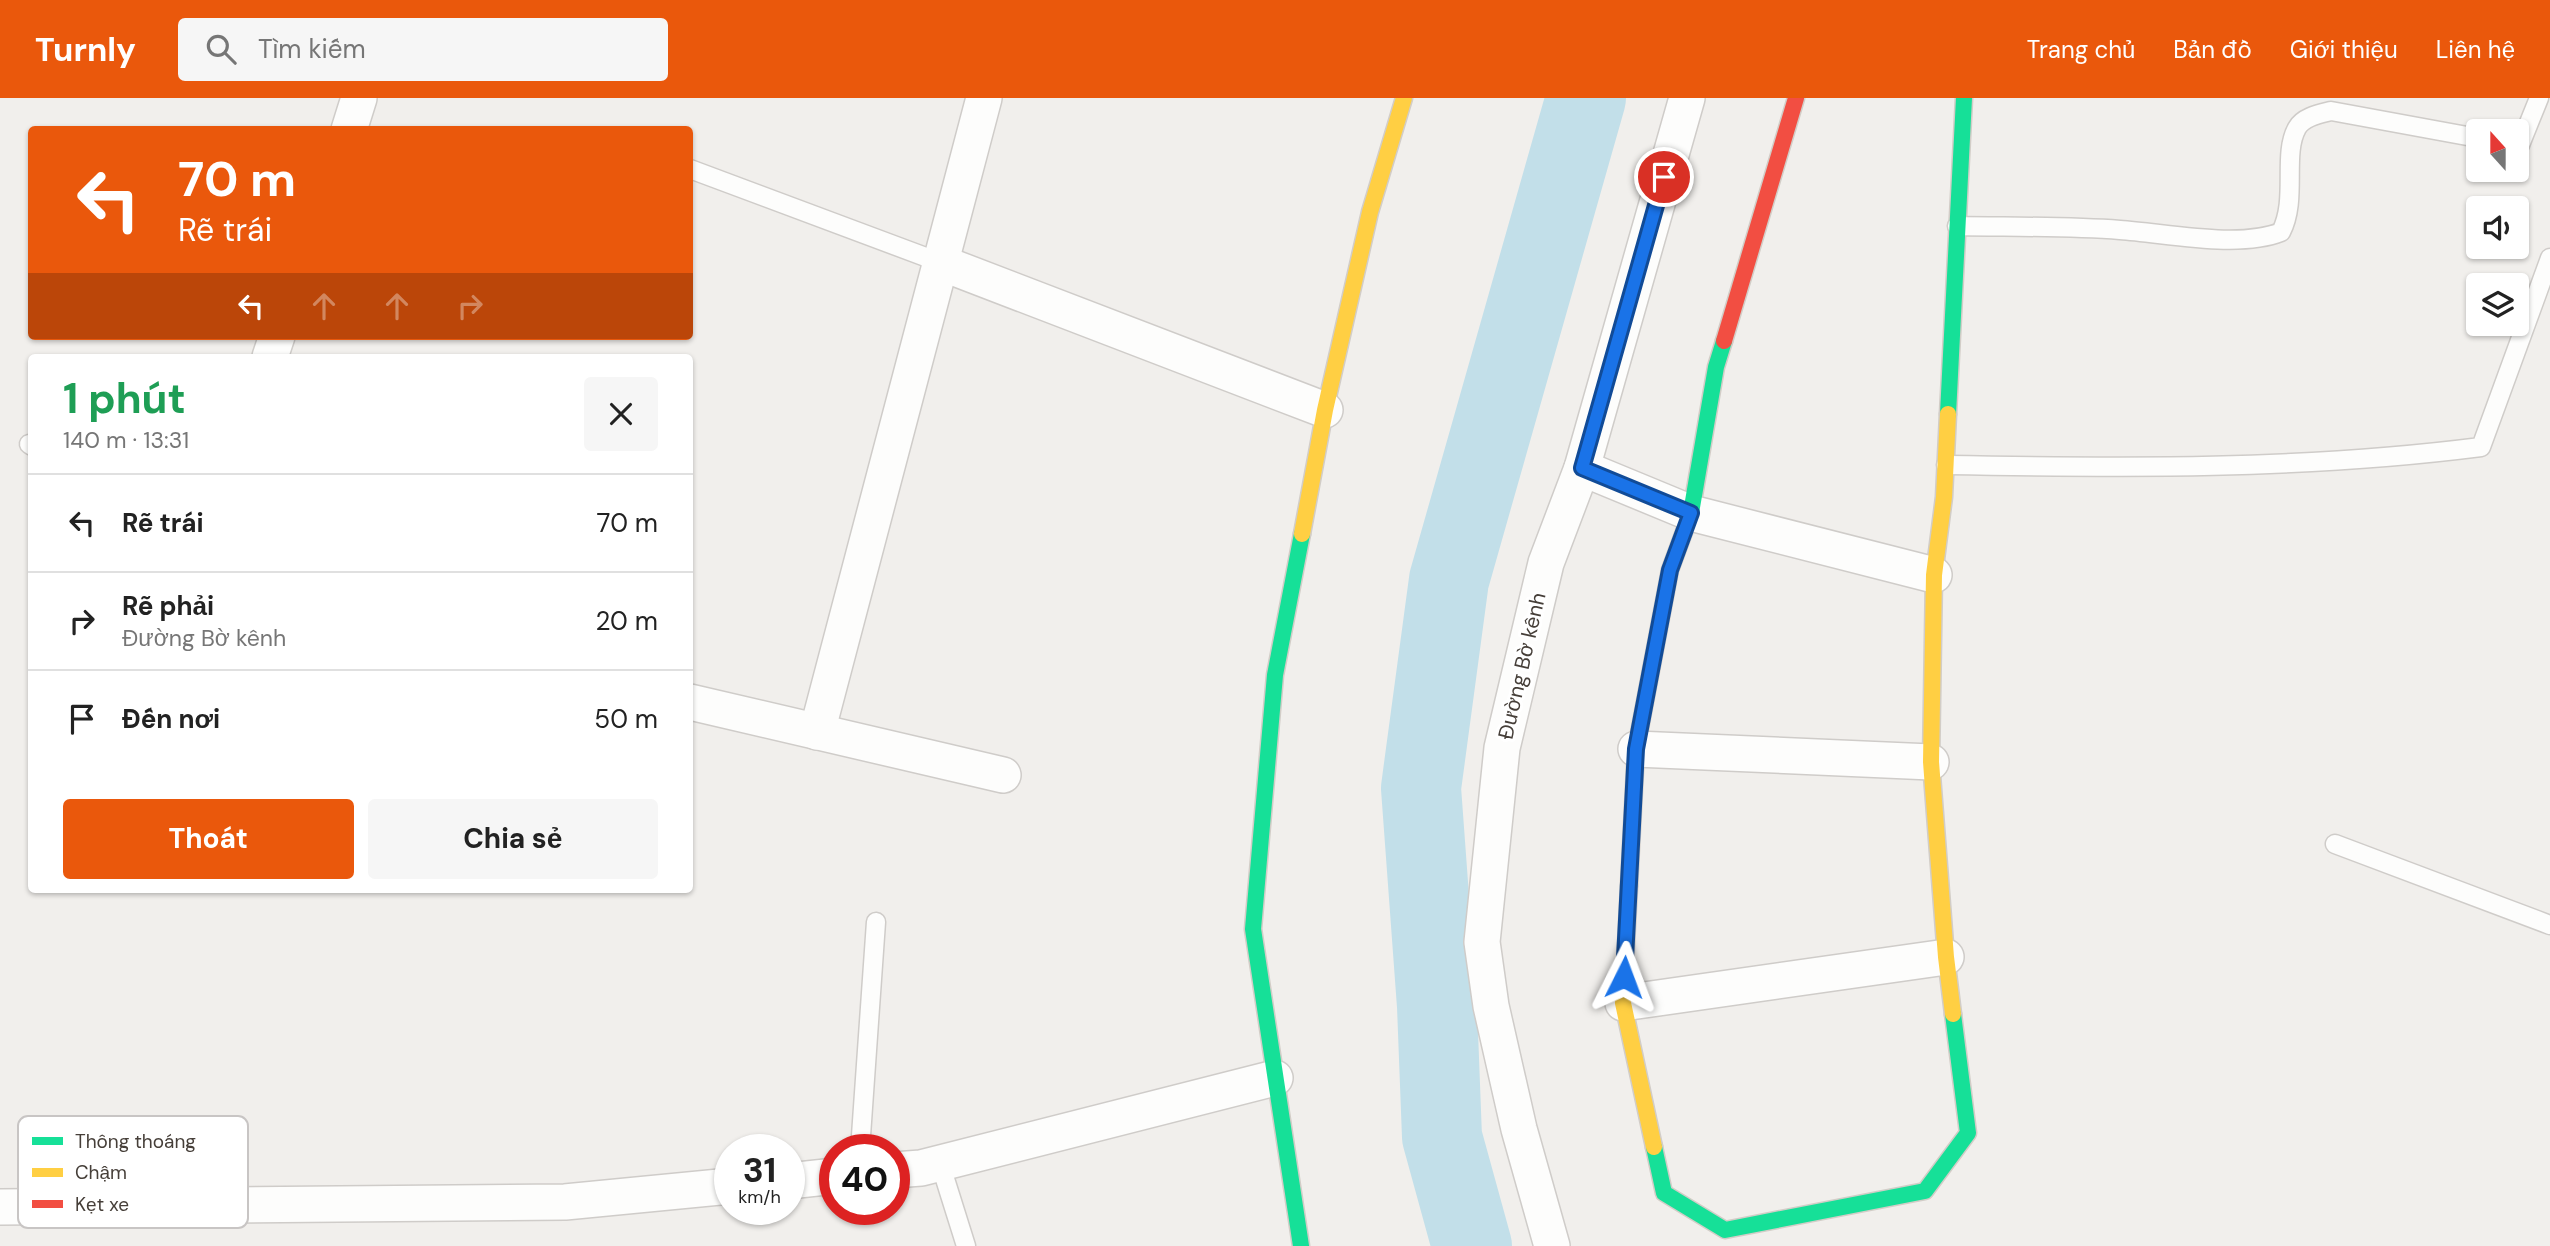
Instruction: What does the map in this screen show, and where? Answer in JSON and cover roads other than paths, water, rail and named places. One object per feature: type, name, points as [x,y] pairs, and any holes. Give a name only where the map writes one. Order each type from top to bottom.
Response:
[{"type":"street","points":[[350,126],[359,98]]},
{"type":"street","points":[[817,732],[984,98]]},
{"type":"street","points":[[1301,1246],[1253,929],[1275,675],[1325,410],[1370,212],[1404,98]]},
{"type":"street","name":"Đường Bờ kênh","points":[[1552,1246],[1519,1129],[1494,1020],[1482,943],[1502,748],[1546,563],[1582,468],[1686,98]]},
{"type":"street","points":[[1796,98],[1716,367],[1691,513],[1670,570],[1636,749],[1623,1003],[1664,1193],[1725,1230],[1925,1191],[1968,1133],[1946,957],[1931,762],[1934,575],[1946,465],[1964,98]]},
{"type":"street","points":[[939,262],[1325,410]]},
{"type":"street","points":[[1582,468],[1691,513],[1934,575]]},
{"type":"street","points":[[693,703],[1003,775]]},
{"type":"street","points":[[1636,749],[1931,762]]},
{"type":"street","points":[[1623,1003],[1946,957]]},
{"type":"street","points":[[910,1168],[940,1163],[1275,1078]]},
{"type":"street","points":[[248,1205],[565,1202],[714,1188]]},
{"type":"street","points":[[0,1207],[18,1207]]},
{"type":"lane","points":[[2529,123],[2539,98]]},
{"type":"lane","points":[[1958,226],[2118,230],[2205,239],[2269,237],[2281,232],[2290,216],[2292,152],[2297,128],[2312,116],[2331,111],[2466,136]]},
{"type":"lane","points":[[693,170],[939,262]]},
{"type":"lane","points":[[1946,465],[2232,467],[2395,458],[2481,447],[2550,258]]},
{"type":"lane","points":[[2335,844],[2550,925]]},
{"type":"lane","points":[[861,1134],[876,922]]},
{"type":"lane","points":[[940,1163],[966,1246]]},
{"type":"waterway","points":[[1472,1246],[1442,1137],[1437,1006],[1421,788],[1449,580],[1586,98]]}]
